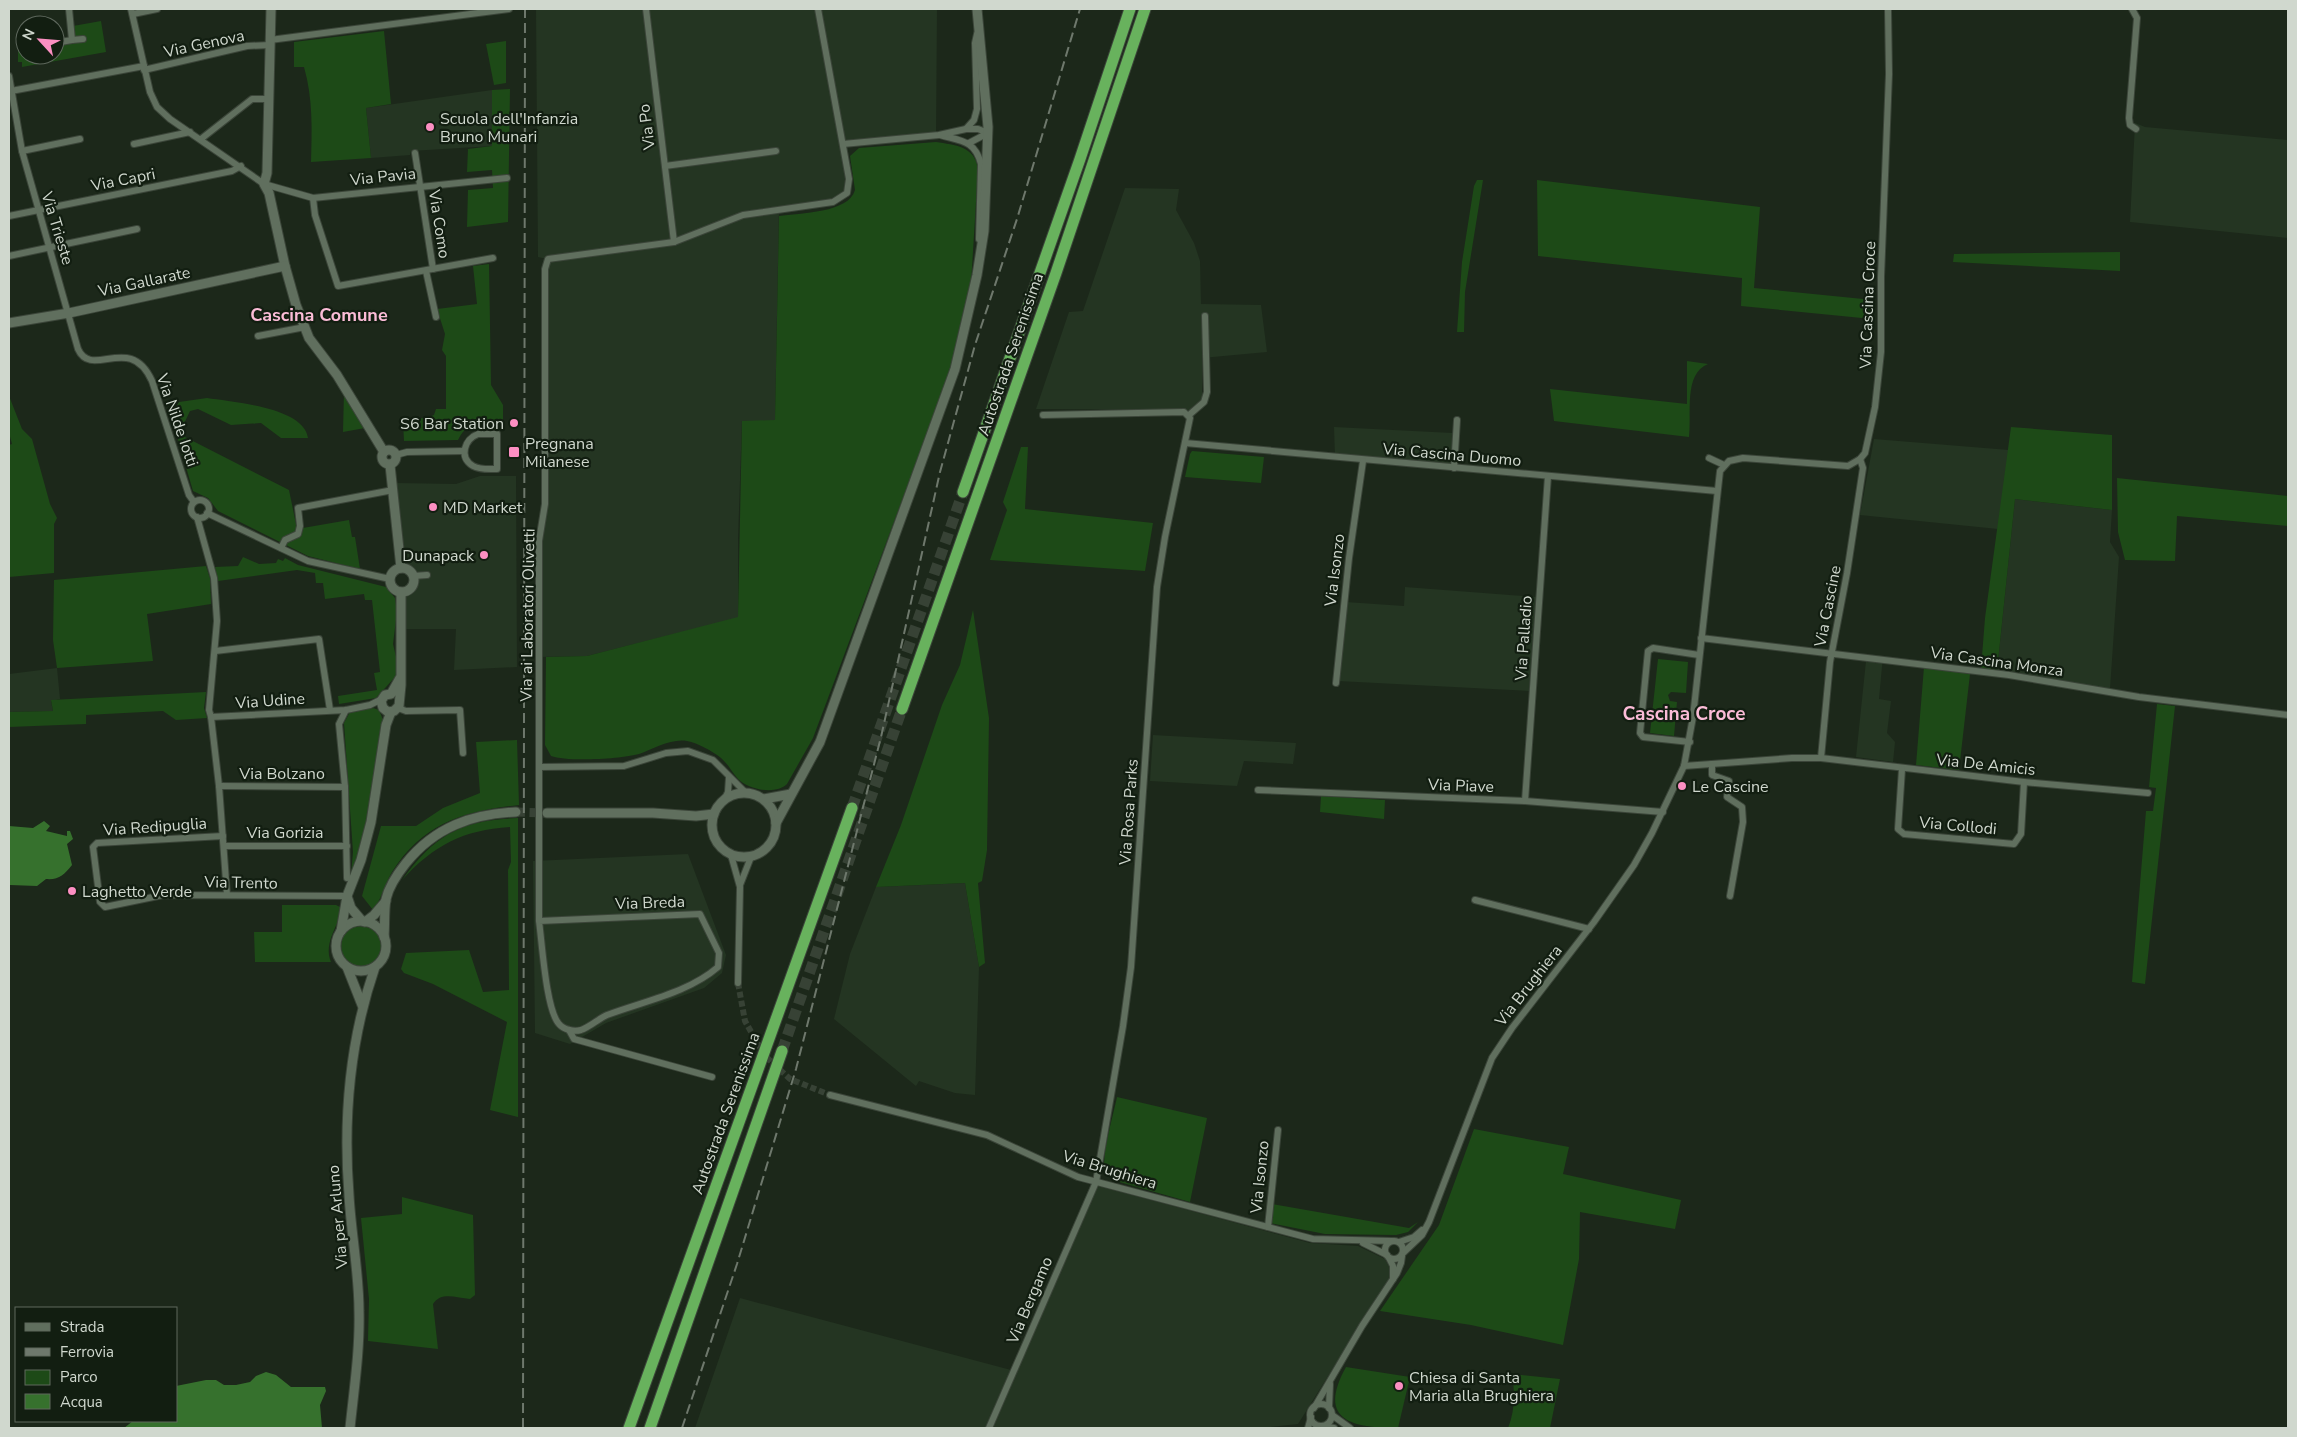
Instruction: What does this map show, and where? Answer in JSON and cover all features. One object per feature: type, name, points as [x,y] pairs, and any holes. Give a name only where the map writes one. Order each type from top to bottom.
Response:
[{"type":"highway","name":"Autostrada Serenissima","points":[[963,492],[1130,9]]},
{"type":"highway","name":"Autostrada Serenissima","points":[[902,709],[1056,273],[1145,9]]},
{"type":"highway","name":"Autostrada Serenissima","points":[[629,1428],[852,808]]},
{"type":"highway","name":"Autostrada Serenissima","points":[[650,1428],[782,1051]]},
{"type":"street","points":[[69,9],[72,40]]},
{"type":"street","points":[[156,9],[132,12],[150,92],[157,107],[241,166],[264,184],[269,193],[285,266],[309,338],[337,375],[384,452],[382,459],[390,465],[401,568]]},
{"type":"street","points":[[264,184],[267,173],[271,9]]},
{"type":"street","name":"Via Genova","points":[[11,91],[144,68],[270,42],[510,9]]},
{"type":"street","name":"Via Po","points":[[646,9],[674,242]]},
{"type":"street","name":"Via ai Laboratori Olivetti","points":[[712,1077],[574,1039],[569,1030],[560,1026],[555,1017],[544,971],[539,921],[538,541],[545,504],[545,269],[548,259],[674,242],[743,215],[828,203],[840,199],[847,193],[849,184],[843,144],[818,9]]},
{"type":"street","points":[[776,823],[820,742],[954,369],[977,275],[984,231],[988,133],[977,9]]},
{"type":"street","name":"Via Cascina Croce","points":[[1860,459],[1865,452],[1870,432],[1881,352],[1881,277],[1889,74],[1888,9]]},
{"type":"street","points":[[2132,9],[2137,18],[2129,118],[2130,125],[2136,129]]},
{"type":"street","points":[[966,129],[974,120],[978,109],[975,43],[979,28]]},
{"type":"street","points":[[65,41],[83,39]]},
{"type":"street","name":"Via Trieste","points":[[9,76],[22,151],[37,211],[69,313]]},
{"type":"street","points":[[201,139],[252,99],[269,99]]},
{"type":"street","points":[[843,144],[939,135],[966,129],[988,133]]},
{"type":"street","points":[[134,144],[190,132]]},
{"type":"street","points":[[969,143],[988,133]]},
{"type":"street","points":[[939,135],[969,143],[978,152],[981,164],[977,275]]},
{"type":"street","points":[[22,151],[80,139]]},
{"type":"street","points":[[665,166],[776,151]]},
{"type":"street","name":"Via Como","points":[[415,153],[434,269]]},
{"type":"street","name":"Via Capri","points":[[9,216],[232,171],[241,166]]},
{"type":"street","name":"Via Pavia","points":[[264,184],[313,198],[507,178]]},
{"type":"street","points":[[313,198],[315,215],[338,286],[493,258]]},
{"type":"street","points":[[9,256],[137,230]]},
{"type":"street","name":"Via Gallarate","points":[[9,323],[69,313],[285,266]]},
{"type":"street","name":"Via Como","points":[[426,271],[436,317]]},
{"type":"street","name":"Via Nilde Iotti","points":[[69,313],[78,349],[86,359],[92,361],[129,357],[145,368],[152,381],[189,495],[194,502]]},
{"type":"street","points":[[1043,415],[1184,412],[1189,415],[1204,402],[1207,392],[1205,316]]},
{"type":"street","points":[[258,336],[305,327]]},
{"type":"street","name":"Via Rosa Parks","points":[[1096,1182],[1123,1026],[1131,967],[1157,587],[1189,415]]},
{"type":"street","points":[[1454,468],[1456,420]]},
{"type":"street","points":[[478,434],[497,434],[497,469],[479,469],[471,465],[464,451],[468,440],[472,436],[478,434]]},
{"type":"street","name":"Via Cascina Duomo","points":[[1184,443],[1717,491]]},
{"type":"street","points":[[384,452],[391,450],[396,455],[396,461],[390,465]]},
{"type":"street","points":[[396,455],[407,452],[464,451]]},
{"type":"street","points":[[1709,458],[1724,465]]},
{"type":"street","points":[[1684,766],[1690,742],[1717,491],[1724,465],[1729,461],[1743,458],[1848,466],[1860,459]]},
{"type":"street","name":"Via Cascine","points":[[1821,758],[1832,653],[1847,573],[1863,468],[1860,459]]},
{"type":"street","name":"Via Isonzo","points":[[1336,683],[1349,558],[1363,460]]},
{"type":"street","name":"Via Palladio","points":[[1525,801],[1548,476]]},
{"type":"street","points":[[281,548],[285,540],[298,534],[300,526],[298,508],[393,490]]},
{"type":"street","points":[[208,513],[208,507],[205,502],[200,500],[194,502],[191,509],[197,517],[214,578],[218,621],[209,710],[212,718],[219,786],[227,895]]},
{"type":"street","points":[[208,513],[308,561],[390,579]]},
{"type":"street","points":[[197,517],[203,517],[208,513]]},
{"type":"street","points":[[401,568],[408,570],[413,576],[411,587],[401,592],[394,589],[390,579],[392,573],[401,568]]},
{"type":"street","points":[[413,576],[427,575]]},
{"type":"street","points":[[389,710],[390,697],[400,678],[401,592]]},
{"type":"street","name":"Via Cascina Monza","points":[[1701,638],[2009,675],[2139,697],[2288,715]]},
{"type":"street","points":[[215,651],[319,639],[330,710]]},
{"type":"street","points":[[1690,742],[1643,737],[1640,733],[1648,651],[1653,648],[1699,655]]},
{"type":"street","points":[[370,705],[390,697]]},
{"type":"street","points":[[389,710],[390,697]]},
{"type":"street","points":[[370,705],[389,710],[406,711],[460,710],[463,754]]},
{"type":"street","name":"Via Udine","points":[[212,718],[346,710],[370,705]]},
{"type":"street","points":[[346,710],[339,724],[348,878]]},
{"type":"street","name":"Via per Arluno","points":[[362,1005],[347,967],[338,956],[336,948],[347,896],[361,860],[372,822],[389,710]]},
{"type":"street","points":[[539,767],[624,766],[666,753],[688,751],[713,760],[745,792],[764,800],[770,806],[776,823],[776,832],[767,848],[750,857],[731,854],[718,844],[712,828],[714,814],[728,792],[728,777]]},
{"type":"street","name":"Via De Amicis","points":[[1684,766],[1792,758],[1821,758],[2024,782],[2148,792]]},
{"type":"street","points":[[1712,764],[1712,775],[1729,781],[1727,797],[1742,807],[1744,822],[1730,896]]},
{"type":"street","name":"Via Brughiera","points":[[1402,1254],[1422,1235],[1429,1222],[1492,1058],[1512,1028],[1589,929],[1634,865],[1663,812],[1684,766]]},
{"type":"street","name":"Via Collodi","points":[[1902,769],[1898,829],[1904,834],[2014,844],[2021,834],[2024,782]]},
{"type":"street","name":"Via Bolzano","points":[[219,786],[344,786]]},
{"type":"street","name":"Via Piave","points":[[1258,790],[1525,801],[1663,812]]},
{"type":"street","points":[[724,800],[730,796],[745,792]]},
{"type":"street","points":[[764,800],[791,794]]},
{"type":"street","points":[[341,931],[351,923],[364,922],[374,915],[386,900],[390,888],[403,866],[419,848],[437,834],[466,819],[488,814],[516,812]]},
{"type":"street","points":[[547,813],[653,813],[696,816],[714,814]]},
{"type":"street","points":[[696,816],[712,828]]},
{"type":"street","name":"Via Redipuglia","points":[[106,908],[100,902],[93,847],[97,843],[223,836]]},
{"type":"street","name":"Via Gorizia","points":[[224,846],[347,846]]},
{"type":"street","points":[[731,854],[740,887],[738,983]]},
{"type":"street","points":[[740,887],[750,857]]},
{"type":"street","name":"Via Trento","points":[[106,908],[163,895],[347,896]]},
{"type":"street","points":[[347,896],[351,908],[364,922],[380,930],[384,938]]},
{"type":"street","name":"Via per Arluno","points":[[350,1428],[360,1310],[349,1195],[347,1117],[362,1005],[375,967],[385,953],[386,900]]},
{"type":"street","points":[[1474,900],[1589,929]]},
{"type":"street","name":"Via Breda","points":[[539,921],[700,914],[719,953],[718,967],[702,981],[605,1016],[580,1030],[569,1030]]},
{"type":"street","points":[[347,967],[359,971],[375,967]]},
{"type":"street","name":"Via Brughiera","points":[[830,1096],[987,1135],[1019,1148],[1062,1171],[1096,1182],[1323,1241],[1395,1242],[1414,1237],[1429,1222]]},
{"type":"street","name":"Via Isonzo","points":[[1268,1227],[1278,1130]]},
{"type":"street","name":"Via Bergamo","points":[[989,1428],[1096,1182]]},
{"type":"street","points":[[1359,1242],[1377,1248],[1396,1259],[1402,1254]]},
{"type":"street","points":[[1308,1428],[1314,1408],[1392,1280],[1402,1263],[1402,1246],[1395,1242],[1386,1247],[1393,1266],[1392,1280]]},
{"type":"street","points":[[1318,1426],[1329,1422],[1328,1395],[1332,1378]]},
{"type":"street","points":[[1314,1408],[1320,1405],[1350,1428]]},
{"type":"street","points":[[1311,1417],[1318,1426],[1334,1428]]},
{"type":"shaded area","points":[[536,9],[937,9],[936,138],[843,144],[849,184],[840,199],[779,210],[775,421],[742,421],[738,540],[738,618],[587,656],[539,657],[539,541],[545,504],[547,259],[538,257]]},
{"type":"shaded area","name":"Scuola dell'Infanzia Bruno Munari","points":[[492,90],[492,146],[411,151],[410,155],[371,158],[366,108]]},
{"type":"shaded area","points":[[2135,123],[2145,127],[2288,140],[2288,238],[2130,222]]},
{"type":"shaded area","points":[[1125,188],[1179,189],[1176,210],[1194,243],[1200,261],[1201,304],[1261,305],[1267,352],[1202,358],[1202,399],[1189,410],[1036,409],[1069,312],[1083,311]]},
{"type":"shaded area","points":[[1334,427],[1453,433],[1452,466],[1335,456]]},
{"type":"shaded area","points":[[1874,439],[2009,450],[1998,529],[1860,515]]},
{"type":"shaded area","points":[[480,476],[516,476],[517,667],[454,670],[456,629],[404,629],[404,594],[415,585],[416,580],[414,572],[403,565],[400,509],[395,483],[456,484]]},
{"type":"shaded area","points":[[2015,499],[2112,510],[2110,542],[2119,557],[2110,689],[1997,671]]},
{"type":"shaded area","points":[[1405,587],[1536,597],[1529,691],[1338,681],[1346,602],[1404,606]]},
{"type":"shaded area","points":[[1871,655],[1883,656],[1879,699],[1891,701],[1887,733],[1895,742],[1893,762],[1856,757],[1866,661],[1871,661]]},
{"type":"shaded area","points":[[57,668],[60,699],[51,701],[53,711],[9,712],[9,674]]},
{"type":"shaded area","points":[[1153,735],[1296,743],[1293,764],[1244,761],[1237,786],[1150,781]]},
{"type":"shaded area","points":[[688,854],[726,955],[722,973],[704,988],[606,1023],[570,1044],[535,1033],[533,861]]},
{"type":"shaded area","points":[[965,883],[979,967],[975,1095],[955,1093],[919,1081],[916,1086],[834,1019],[850,954],[876,887]]},
{"type":"shaded area","points":[[1091,1184],[1310,1243],[1358,1246],[1385,1259],[1390,1269],[1389,1279],[1298,1424],[1262,1428],[695,1428],[740,1298],[1011,1370]]},
{"type":"green space","points":[[101,21],[106,52],[65,59],[65,41],[74,38],[73,26]]},
{"type":"green space","points":[[384,31],[391,104],[366,108],[371,158],[311,162],[312,126],[309,90],[304,67],[294,67],[294,42]]},
{"type":"green space","points":[[506,41],[506,83],[494,85],[486,44]]},
{"type":"green space","points":[[510,89],[508,222],[467,227],[468,190],[493,188],[492,170],[467,172],[468,149],[492,146],[492,90]]},
{"type":"green space","points":[[936,142],[957,146],[968,151],[976,161],[978,169],[971,284],[960,334],[946,383],[813,738],[787,784],[770,790],[749,786],[738,779],[726,763],[717,755],[700,745],[681,740],[669,742],[639,754],[620,757],[569,759],[551,756],[545,745],[546,657],[587,656],[738,617],[742,421],[775,420],[779,216],[811,213],[834,208],[851,198],[855,190],[850,156],[859,148]]},
{"type":"green space","points":[[1477,180],[1483,180],[1465,292],[1464,332],[1457,332],[1462,262],[1474,186]]},
{"type":"green space","points":[[1537,180],[1760,207],[1754,288],[1873,300],[1872,319],[1741,306],[1742,278],[1538,256]]},
{"type":"green space","points":[[2120,252],[2120,271],[1953,262],[1954,254]]},
{"type":"green space","points":[[489,264],[491,385],[503,405],[503,421],[482,421],[471,425],[466,428],[458,440],[404,441],[403,422],[430,417],[434,415],[436,409],[446,409],[446,356],[442,350],[445,334],[437,309],[477,304],[473,266]]},
{"type":"green space","points":[[1687,361],[1708,364],[1700,369],[1692,385],[1689,437],[1554,421],[1550,389],[1687,404]]},
{"type":"green space","points":[[344,392],[365,428],[343,432]]},
{"type":"green space","points":[[9,396],[22,429],[32,439],[50,504],[57,518],[54,524],[54,573],[9,577],[9,445],[12,444],[9,433]]},
{"type":"green space","points":[[207,398],[265,408],[294,419],[304,428],[308,438],[281,438],[261,423],[231,425],[198,409],[190,411],[182,428],[185,437],[289,490],[297,529],[349,520],[352,537],[355,537],[360,569],[308,556],[218,511],[208,498],[193,491],[171,415],[179,402]]},
{"type":"green space","points":[[2011,427],[2112,435],[2112,510],[2015,499],[1997,671],[1981,669],[1985,618]]},
{"type":"green space","points":[[1021,447],[1028,447],[1025,509],[1153,523],[1145,571],[990,560],[1007,510],[1003,502]]},
{"type":"green space","points":[[1192,451],[1264,457],[1261,483],[1185,477]]},
{"type":"green space","points":[[2117,478],[2288,496],[2288,526],[2177,516],[2175,561],[2125,560],[2118,532]]},
{"type":"green space","points":[[243,557],[259,564],[276,563],[278,559],[283,561],[285,558],[298,565],[386,587],[395,598],[397,612],[393,644],[397,661],[396,676],[376,698],[339,704],[338,696],[377,690],[374,673],[380,672],[372,600],[365,600],[364,594],[325,599],[323,583],[316,583],[315,573],[297,570],[218,581],[215,567],[238,566]]},
{"type":"green space","points":[[206,566],[210,578],[211,604],[147,614],[153,661],[57,668],[53,640],[54,580]]},
{"type":"green space","points":[[973,610],[989,718],[987,850],[982,881],[978,883],[985,963],[979,967],[965,883],[876,887],[901,825],[942,705],[960,665]]},
{"type":"green space","points":[[1658,659],[1688,662],[1686,693],[1671,692],[1668,695],[1670,701],[1677,702],[1674,736],[1650,733]]},
{"type":"green space","points":[[1924,667],[1970,674],[1959,770],[1916,765]]},
{"type":"green space","points":[[206,692],[204,708],[207,718],[176,720],[163,711],[86,715],[86,724],[9,727],[9,712],[53,711],[51,700]]},
{"type":"green space","points":[[2157,704],[2175,706],[2145,984],[2132,982],[2146,811],[2153,811],[2156,788],[2149,787]]},
{"type":"green space","points":[[373,708],[379,710],[383,720],[367,822],[351,876],[353,852],[344,723],[350,712]]},
{"type":"green space","points":[[517,740],[519,805],[480,811],[463,816],[446,822],[431,831],[404,855],[392,872],[373,910],[362,896],[381,826],[416,826],[443,808],[480,793],[476,742]]},
{"type":"green space","points":[[1321,796],[1385,800],[1384,819],[1320,812]]},
{"type":"green space","points":[[518,818],[518,1117],[490,1110],[507,1022],[433,984],[404,973],[401,969],[406,953],[469,950],[483,992],[509,990],[508,870],[511,862],[510,827],[478,832],[450,842],[426,857],[402,880],[426,851],[451,832],[481,822]]},
{"type":"green space","points":[[282,905],[336,905],[342,908],[330,941],[329,955],[331,962],[255,962],[254,932],[282,932]]},
{"type":"green space","points":[[361,926],[375,932],[381,946],[375,960],[361,966],[347,960],[341,946],[347,932]]},
{"type":"green space","points":[[1117,1097],[1207,1118],[1190,1202],[1116,1181],[1107,1173],[1104,1164],[1105,1155]]},
{"type":"green space","points":[[1474,1129],[1569,1147],[1563,1174],[1681,1200],[1675,1229],[1580,1212],[1579,1259],[1563,1345],[1471,1325],[1380,1311],[1439,1225]]},
{"type":"green space","points":[[402,1197],[473,1215],[475,1295],[470,1299],[445,1296],[436,1300],[433,1304],[438,1349],[368,1341],[369,1299],[361,1218],[402,1214]]},
{"type":"green space","points":[[1272,1204],[1409,1228],[1418,1222],[1408,1232],[1396,1235],[1325,1234],[1270,1223]]},
{"type":"green space","points":[[1346,1367],[1410,1377],[1398,1428],[1382,1428],[1354,1423],[1344,1418],[1337,1410],[1335,1399],[1338,1385]]},
{"type":"green space","points":[[1512,1374],[1560,1379],[1550,1428],[1508,1428],[1514,1402]]},
{"type":"water","name":"Laghetto Verde","points":[[44,821],[50,826],[46,831],[67,836],[67,831],[70,831],[73,839],[67,844],[72,865],[61,876],[54,879],[46,879],[37,886],[10,885],[9,826],[33,828]]},
{"type":"water","points":[[266,1372],[276,1375],[291,1387],[325,1387],[326,1391],[320,1405],[322,1428],[124,1428],[132,1422],[178,1422],[178,1386],[206,1380],[216,1380],[224,1385],[236,1385],[250,1382],[256,1376]]},
{"type":"tunnel","points":[[852,808],[963,492]]},
{"type":"tunnel","points":[[782,1051],[902,709]]},
{"type":"tunnel","points":[[516,812],[546,813]]},
{"type":"tunnel","points":[[738,983],[745,1021],[764,1055],[790,1079],[830,1095]]},
{"type":"railway","points":[[523,1428],[525,9]]},
{"type":"railway","points":[[682,1428],[737,1264],[796,1069],[881,737],[940,472],[975,345],[1017,219],[1080,9]]},
{"type":"place","name":"Scuola dell'Infanzia Bruno Munari","points":[[430,127]]},
{"type":"place","name":"S6 Bar Station","points":[[514,423]]},
{"type":"place","name":"Pregnana Milanese","points":[[514,452]]},
{"type":"place","name":"MD Market","points":[[433,507]]},
{"type":"place","name":"Dunapack","points":[[484,555]]},
{"type":"place","name":"Le Cascine","points":[[1682,786]]},
{"type":"place","name":"Laghetto Verde","points":[[72,891]]},
{"type":"place","name":"Chiesa di Santa Maria alla Brughiera","points":[[1399,1386]]},
{"type":"district","name":"Cascina Comune","points":[[319,315]]},
{"type":"district","name":"Cascina Croce","points":[[1684,713]]}]
